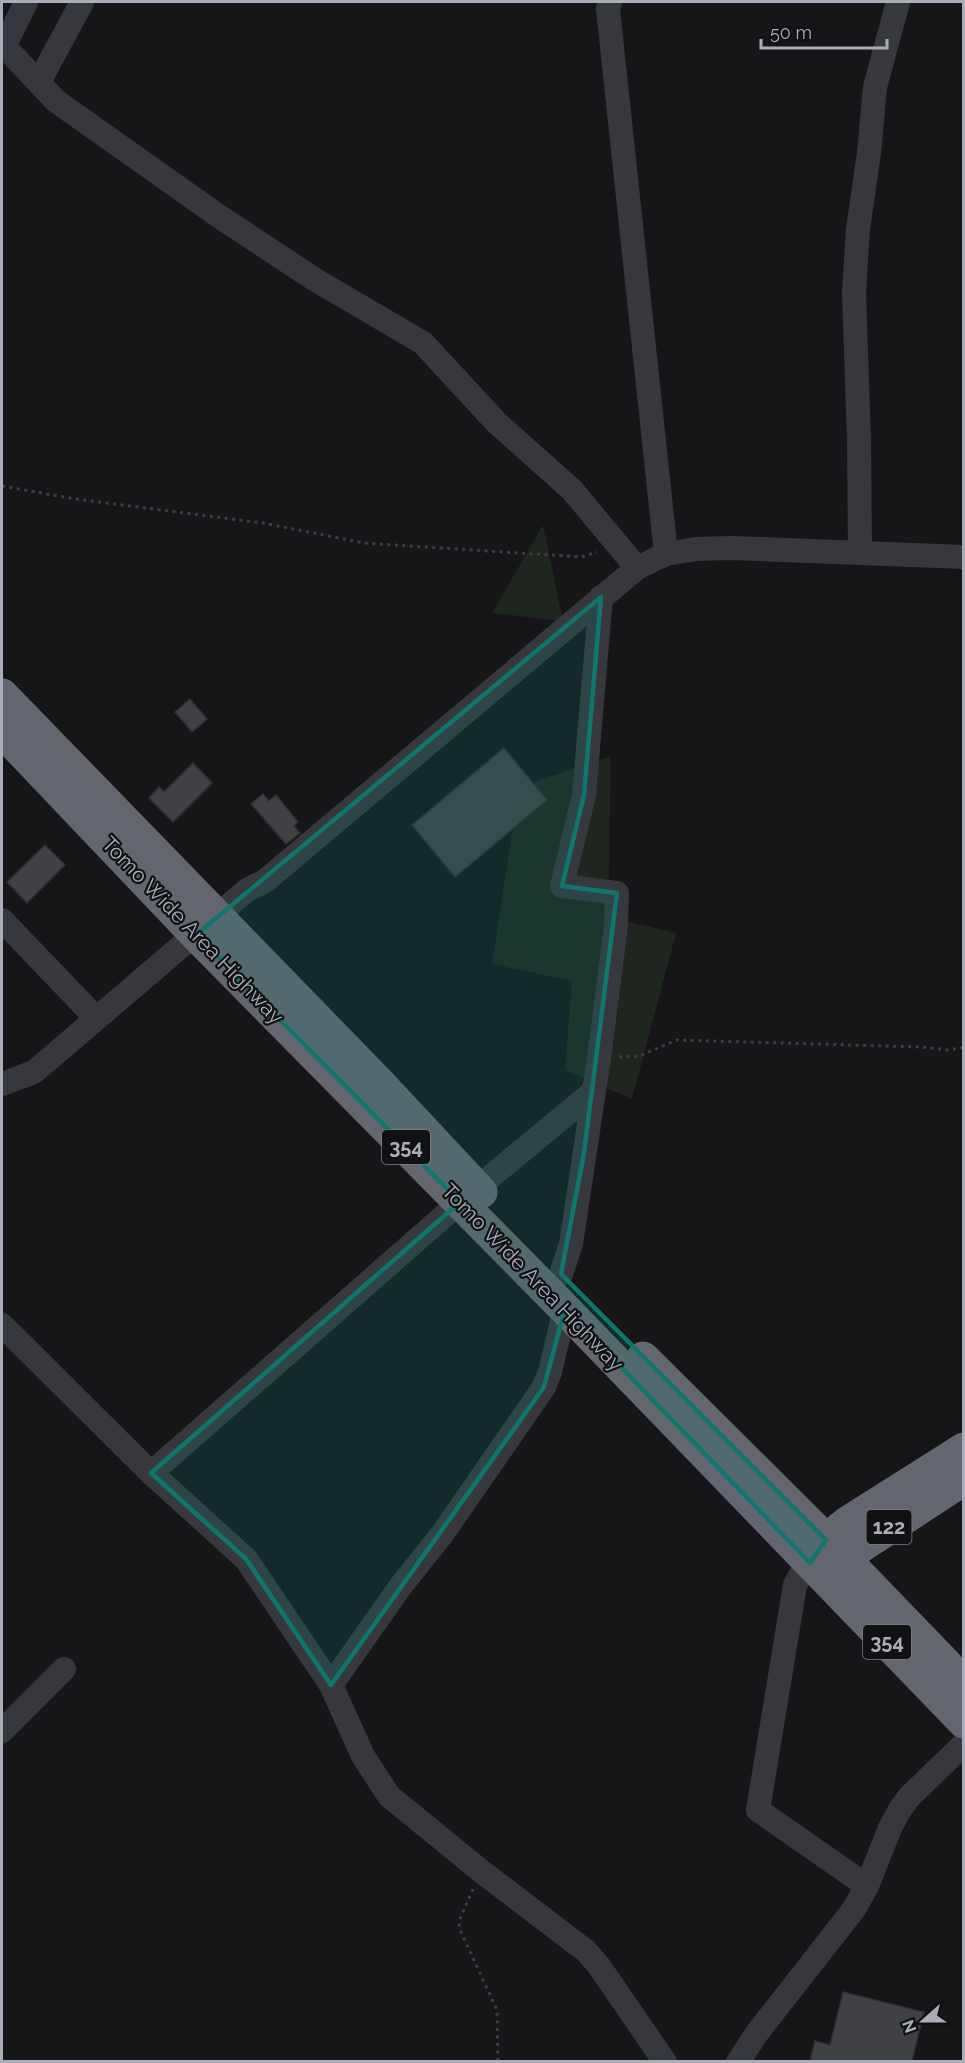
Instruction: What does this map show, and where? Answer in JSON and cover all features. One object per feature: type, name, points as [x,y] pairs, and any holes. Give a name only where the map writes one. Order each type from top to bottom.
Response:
[{"type":"highway","name":"Tomo Wide Area Highway","points":[[2,695],[206,925]]},
{"type":"highway","name":"Tomo Wide Area Highway","points":[[2,731],[206,925],[469,1195],[565,1309],[963,1683]]},
{"type":"highway","name":"Tomo Wide Area Highway","points":[[469,1195],[561,1274],[826,1554],[963,1722]]},
{"type":"highway","name":"122","points":[[826,1554],[855,1518],[963,1449]]},
{"type":"highway","name":"122","points":[[826,1554],[963,1479]]},
{"type":"street","points":[[26,2],[3,45],[56,100],[220,217],[314,279],[423,343],[496,422],[572,490],[638,568]]},
{"type":"street","points":[[39,82],[82,2]]},
{"type":"street","points":[[610,2],[608,9],[635,277],[666,554]]},
{"type":"street","points":[[860,552],[854,292],[858,229],[869,153],[875,87],[898,2]]},
{"type":"street","points":[[2,1084],[34,1072],[247,890],[265,881],[638,568],[666,554],[696,549],[733,548],[963,557]]},
{"type":"street","points":[[561,1274],[571,1244],[616,926],[617,893],[562,886],[584,795],[601,597]]},
{"type":"street","points":[[2,920],[96,1018]]},
{"type":"street","points":[[151,1473],[469,1195],[593,1092]]},
{"type":"street","points":[[331,1685],[400,1587],[443,1533],[544,1387],[550,1372],[565,1309]]},
{"type":"street","points":[[2,1325],[151,1473],[246,1559],[331,1685],[363,1756],[389,1796],[481,1871],[586,1951],[599,1966],[665,2061]]},
{"type":"street","points":[[826,1554],[802,1570],[795,1585],[758,1810],[867,1886]]},
{"type":"street","points":[[2,1731],[64,1669]]},
{"type":"street","points":[[738,2061],[757,2033],[848,1918],[867,1886],[899,1810],[909,1797],[963,1744]]},
{"type":"path","points":[[2,486],[75,500],[263,523],[364,543],[581,557],[620,546]]},
{"type":"path","points":[[599,1058],[639,1056],[677,1040],[921,1047],[950,1050],[963,1047]]},
{"type":"path","points":[[481,1871],[459,1921],[460,1930],[497,2010],[498,2061]]},
{"type":"highlighted area","points":[[601,597],[584,795],[562,886],[617,893],[584,1153],[561,1274],[826,1540],[810,1563],[565,1309],[544,1387],[331,1685],[246,1559],[151,1473],[460,1202],[196,935]]},
{"type":"shaded area","points":[[543,525],[563,621],[492,613]]},
{"type":"shaded area","points":[[611,756],[608,917],[676,933],[632,1099],[565,1070],[572,981],[492,964],[519,787]]},
{"type":"building","points":[[190,699],[207,719],[192,732],[175,712]]},
{"type":"building","points":[[504,748],[547,800],[455,877],[412,825]]},
{"type":"building","points":[[193,763],[212,783],[173,822],[149,798],[159,787],[164,792]]},
{"type":"building","points":[[263,794],[269,801],[276,795],[298,822],[294,826],[300,833],[286,844],[251,804]]},
{"type":"building","points":[[45,845],[65,865],[27,903],[7,882]]},
{"type":"building","points":[[843,1992],[924,2012],[912,2061],[810,2061],[815,2041],[830,2045]]}]
